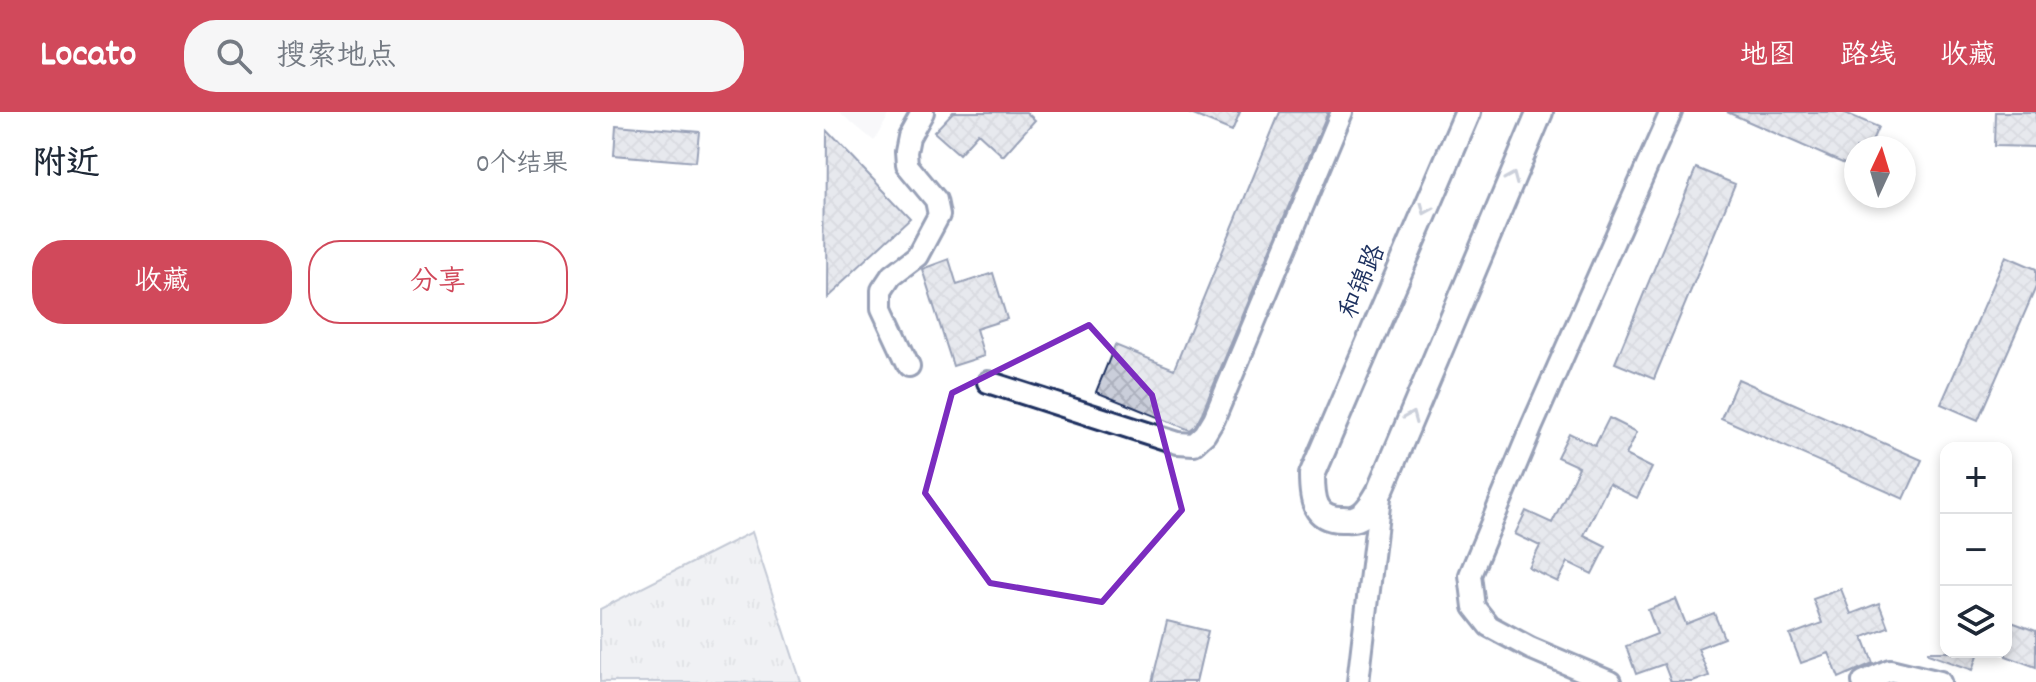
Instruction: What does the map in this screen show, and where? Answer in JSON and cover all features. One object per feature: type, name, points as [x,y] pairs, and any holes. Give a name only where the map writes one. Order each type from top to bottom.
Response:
[{"type":"street","points":[[909,366],[882,308],[882,290],[892,275],[917,256],[939,215],[936,200],[907,165],[909,137],[923,112]]},
{"type":"street","points":[[988,382],[1178,443],[1194,444],[1214,419],[1342,112]]},
{"type":"street","name":"和锦路","points":[[1381,489],[1371,506],[1356,518],[1331,519],[1318,510],[1312,494],[1312,475],[1468,112]]},
{"type":"street","points":[[1358,682],[1381,489],[1540,112]]},
{"type":"street","points":[[1610,682],[1530,648],[1489,626],[1474,607],[1470,575],[1532,426],[1671,112]]},
{"type":"street","points":[[1863,682],[1890,670],[1940,682]]},
{"type":"highlighted area","points":[[1089,325],[1152,395],[1182,510],[1102,602],[990,583],[925,493],[952,393]]},
{"type":"shaded area","points":[[839,112],[891,112],[874,141]]},
{"type":"green space","points":[[752,532],[801,682],[600,682],[600,609]]},
{"type":"building","points":[[953,112],[1026,112],[1035,120],[1003,156],[978,133],[959,154],[934,132]]},
{"type":"building","points":[[1186,112],[1240,112],[1232,131]]},
{"type":"building","points":[[1280,112],[1328,112],[1195,426],[1190,430],[1096,392],[1115,345],[1174,369]]},
{"type":"building","points":[[1727,112],[1843,112],[1878,127],[1874,136],[1844,136],[1844,164]]},
{"type":"building","points":[[1995,112],[2036,112],[2036,147],[1994,146]]},
{"type":"building","points":[[616,125],[699,132],[696,162],[614,155]]},
{"type":"building","points":[[825,129],[910,218],[824,298]]},
{"type":"building","points":[[1696,168],[1735,184],[1654,379],[1615,363]]},
{"type":"building","points":[[2006,256],[2036,269],[2036,287],[1978,420],[1941,404]]},
{"type":"building","points":[[949,259],[957,285],[993,273],[1007,319],[976,329],[984,356],[953,366],[922,269]]},
{"type":"building","points":[[1738,379],[1922,460],[1904,499],[1721,418]]},
{"type":"building","points":[[1609,418],[1637,432],[1626,455],[1652,468],[1637,498],[1609,484],[1584,535],[1606,546],[1592,574],[1568,562],[1558,582],[1529,568],[1540,546],[1515,534],[1526,511],[1552,523],[1579,467],[1557,457],[1569,433],[1595,446]]},
{"type":"building","points":[[1841,589],[1851,614],[1879,603],[1888,627],[1863,637],[1873,663],[1839,678],[1829,653],[1801,663],[1790,635],[1822,623],[1813,599]]},
{"type":"building","points":[[1676,599],[1686,624],[1714,613],[1724,638],[1698,648],[1709,676],[1693,682],[1671,682],[1664,664],[1636,674],[1626,646],[1657,634],[1648,610]]},
{"type":"building","points":[[1167,621],[1208,631],[1196,682],[1152,682]]},
{"type":"building","points":[[2012,622],[2036,631],[2036,667],[2011,658]]},
{"type":"building","points":[[1940,652],[1940,658],[1977,658],[1973,670],[1928,654]]}]
